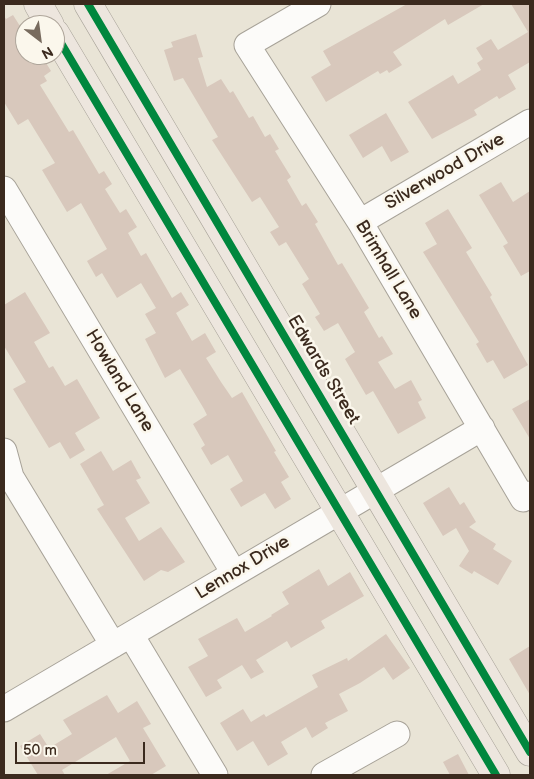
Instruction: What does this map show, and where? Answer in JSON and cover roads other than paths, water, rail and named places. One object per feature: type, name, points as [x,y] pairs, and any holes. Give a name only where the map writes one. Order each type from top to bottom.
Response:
[{"type":"main road","points":[[38,4],[44,15]]},
{"type":"main road","name":"Edwards Street","points":[[88,4],[376,489],[527,738]]},
{"type":"main road","points":[[65,50],[496,775]]},
{"type":"street","name":"Brimhall Lane","points":[[318,4],[247,45],[360,222],[482,428],[527,496]]},
{"type":"street","name":"Silverwood Drive","points":[[360,222],[530,122]]},
{"type":"street","name":"Howland Lane","points":[[4,188],[234,573]]},
{"type":"street","name":"Lennox Drive","points":[[4,709],[482,428]]},
{"type":"street","points":[[4,451],[7,476],[215,775]]},
{"type":"street","points":[[324,775],[396,734]]}]
